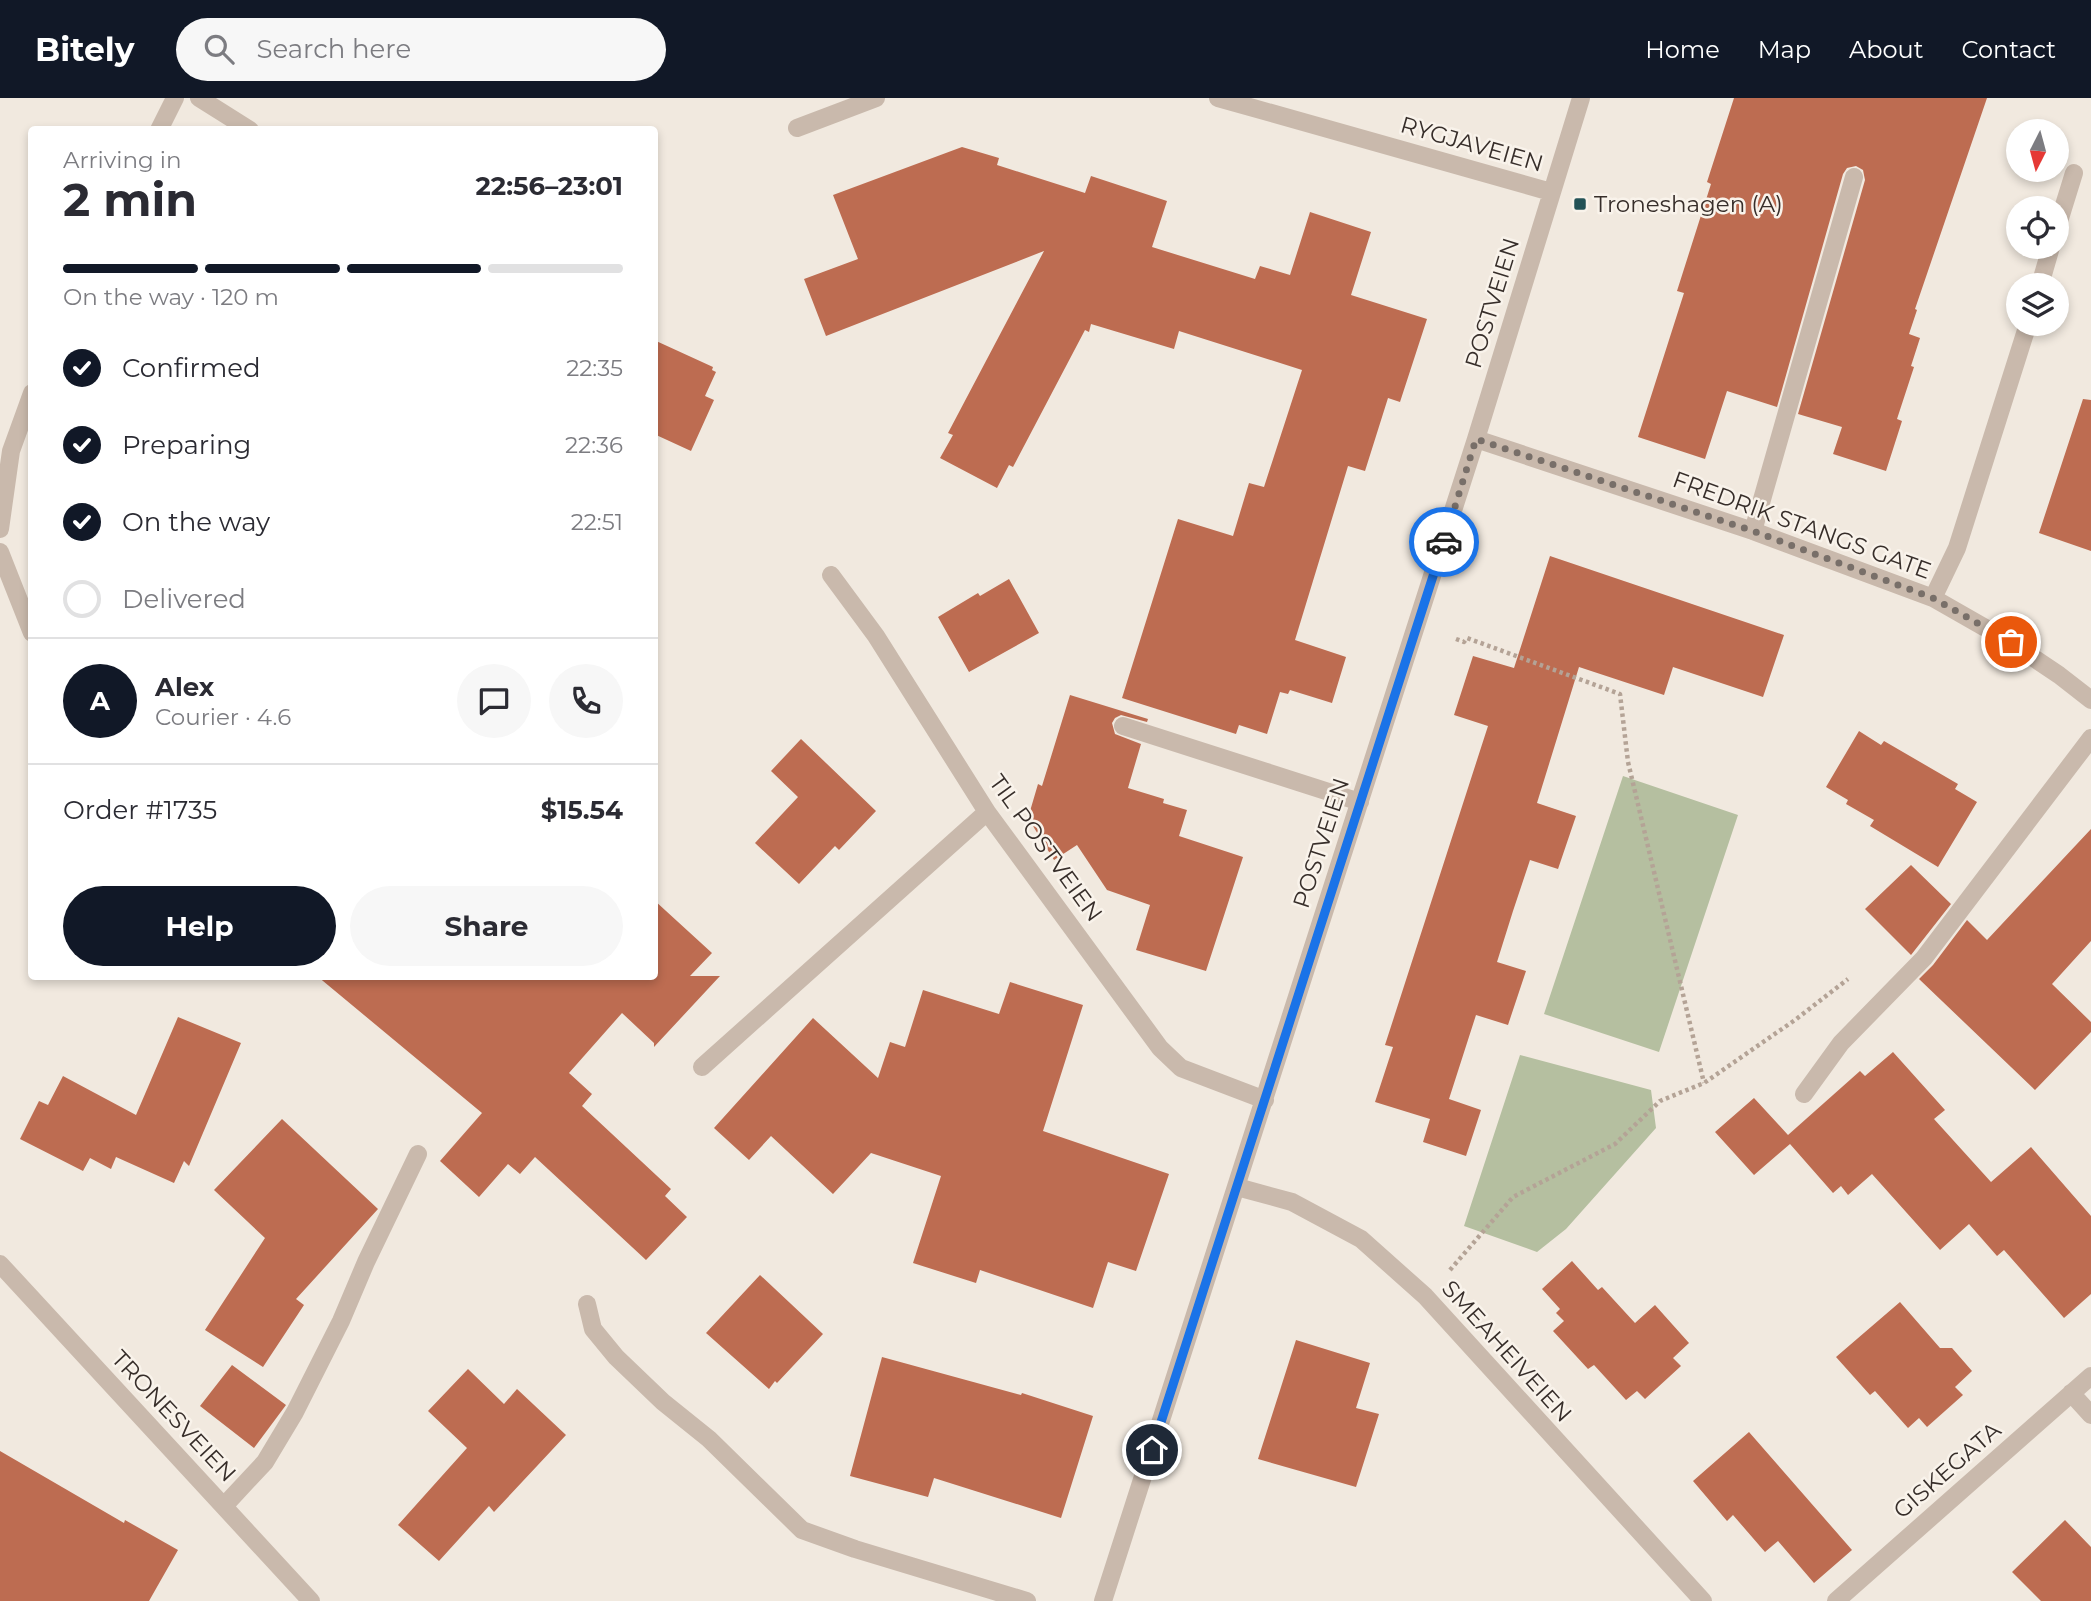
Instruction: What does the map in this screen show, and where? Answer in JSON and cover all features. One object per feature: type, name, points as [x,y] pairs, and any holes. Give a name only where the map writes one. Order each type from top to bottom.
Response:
[{"type":"street","points":[[161,126],[175,98]]},
{"type":"street","points":[[198,98],[244,126]]},
{"type":"street","points":[[797,128],[876,98]]},
{"type":"street","name":"RYGJAVEIEN","points":[[1218,98],[1551,192]]},
{"type":"street","name":"POSTVEIEN","points":[[1103,1601],[1476,439],[1581,98]]},
{"type":"street","points":[[2067,196],[2074,173]]},
{"type":"street","points":[[1753,531],[1854,177]]},
{"type":"street","points":[[1933,598],[1958,548],[2024,336]]},
{"type":"street","points":[[0,529],[11,451],[28,404]]},
{"type":"street","name":"FREDRIK STANGS GATE","points":[[1476,439],[1753,531],[1933,598],[2011,642],[2091,700]]},
{"type":"street","points":[[0,552],[28,623]]},
{"type":"street","name":"TIL POSTVEIEN","points":[[831,575],[876,636],[987,812],[1160,1048],[1181,1068],[1265,1100]]},
{"type":"street","points":[[1123,726],[1360,802]]},
{"type":"street","points":[[1804,1094],[1841,1043],[1924,958],[2091,738]]},
{"type":"street","points":[[702,1067],[987,812]]},
{"type":"street","points":[[224,1506],[265,1462],[295,1412],[341,1321],[418,1154]]},
{"type":"street","name":"SMEAHEIVEIEN","points":[[1237,1187],[1292,1202],[1361,1239],[1425,1296],[1703,1601]]},
{"type":"street","name":"TRONESVEIEN","points":[[0,1264],[311,1601]]},
{"type":"street","points":[[587,1304],[593,1329],[616,1357],[663,1402],[709,1439],[802,1530],[855,1549],[1027,1601]]},
{"type":"street","name":"GISKEGATA","points":[[1836,1601],[2091,1376]]},
{"type":"street","points":[[2071,1393],[2091,1415]]},
{"type":"path","points":[[1456,639],[1464,642],[1467,638],[1620,694],[1628,762],[1704,1083]]},
{"type":"path","points":[[1425,1296],[1513,1197],[1615,1144],[1660,1101],[1704,1083],[1795,1020],[1849,978]]},
{"type":"green space","points":[[1623,776],[1738,815],[1659,1052],[1544,1014]]},
{"type":"green space","points":[[1520,1055],[1651,1090],[1656,1128],[1566,1229],[1537,1252],[1464,1226]]},
{"type":"building","points":[[1734,98],[1987,98],[1915,309],[1917,310],[1909,334],[1920,338],[1911,366],[1914,367],[1897,419],[1902,421],[1886,471],[1833,454],[1842,427],[1798,414],[1865,180],[1863,170],[1856,166],[1847,168],[1843,174],[1777,407],[1727,391],[1705,459],[1638,437],[1684,293],[1677,291],[1711,184],[1707,182]]},
{"type":"building","points":[[962,147],[999,158],[997,165],[1085,193],[1091,176],[1167,201],[1152,247],[1255,279],[1260,266],[1290,275],[1310,212],[1371,232],[1351,295],[1427,319],[1400,402],[1388,398],[1365,471],[1348,466],[1295,640],[1346,657],[1332,703],[1290,690],[1288,694],[1280,692],[1267,734],[1239,725],[1236,734],[1122,698],[1178,519],[1233,536],[1249,483],[1264,487],[1302,370],[1179,331],[1174,349],[1091,324],[1089,332],[1085,330],[1013,467],[1009,465],[997,488],[940,458],[953,435],[948,433],[1044,251],[826,336],[804,279],[858,259],[833,195]]},
{"type":"building","points":[[658,342],[713,367],[712,370],[716,372],[705,396],[714,400],[691,451],[658,436]]},
{"type":"building","points":[[2083,399],[2091,400],[2091,551],[2039,533]]},
{"type":"building","points":[[1550,556],[1784,635],[1763,697],[1673,667],[1664,695],[1579,667],[1537,803],[1576,816],[1558,869],[1530,860],[1513,911],[1497,962],[1526,971],[1508,1025],[1476,1015],[1449,1099],[1481,1110],[1466,1156],[1423,1142],[1430,1119],[1375,1102],[1393,1047],[1385,1045],[1488,726],[1454,715],[1473,656],[1514,668]]},
{"type":"building","points":[[1009,579],[1039,633],[969,672],[938,617],[978,593],[980,596]]},
{"type":"building","points":[[1070,695],[1148,719],[1147,722],[1121,715],[1112,723],[1115,734],[1141,744],[1128,788],[1164,799],[1163,803],[1187,810],[1179,836],[1243,857],[1206,971],[1136,950],[1150,905],[1107,890],[1077,845],[1054,860],[1028,818],[1038,784],[1042,786]]},
{"type":"building","points":[[1859,731],[1881,745],[1884,741],[1958,784],[1955,789],[1977,802],[1938,867],[1870,826],[1874,820],[1846,804],[1848,800],[1826,787]]},
{"type":"building","points":[[801,739],[876,811],[839,850],[835,846],[799,884],[755,843],[798,797],[771,771]]},
{"type":"building","points":[[2091,829],[2091,941],[2052,984],[2091,1022],[2091,1032],[2035,1090],[1919,979],[1967,920],[1987,940]]},
{"type":"building","points":[[1911,865],[1951,904],[1911,955],[1865,909]]},
{"type":"building","points":[[658,904],[712,953],[690,976],[720,976],[654,1047],[654,1043],[622,1013],[569,1073],[592,1094],[582,1106],[671,1189],[665,1196],[687,1217],[646,1260],[535,1157],[520,1174],[508,1164],[479,1197],[440,1161],[482,1113],[322,980],[658,980]]},
{"type":"building","points":[[1010,982],[1083,1005],[1043,1131],[1169,1174],[1136,1271],[1108,1262],[1093,1308],[980,1270],[976,1283],[913,1263],[941,1176],[871,1153],[833,1194],[771,1136],[749,1160],[714,1128],[813,1018],[878,1078],[890,1042],[905,1047],[923,990],[999,1014]]},
{"type":"building","points":[[178,1017],[241,1043],[189,1166],[184,1161],[174,1183],[116,1157],[111,1169],[90,1158],[83,1171],[20,1139],[39,1101],[48,1105],[63,1076],[136,1115]]},
{"type":"building","points":[[1893,1052],[1945,1110],[1934,1119],[1991,1182],[2031,1147],[2091,1216],[2091,1294],[2064,1318],[2004,1250],[1997,1256],[1969,1224],[1940,1250],[1872,1174],[1848,1195],[1841,1186],[1833,1193],[1790,1144],[1754,1175],[1715,1132],[1754,1098],[1788,1135],[1860,1071],[1865,1076]]},
{"type":"building","points":[[282,1119],[378,1209],[296,1299],[304,1305],[263,1367],[205,1330],[265,1238],[214,1190]]},
{"type":"building","points":[[1572,1261],[1598,1290],[1602,1287],[1635,1323],[1655,1305],[1689,1343],[1673,1358],[1681,1366],[1645,1399],[1637,1391],[1626,1400],[1594,1365],[1588,1369],[1553,1331],[1564,1321],[1556,1313],[1560,1309],[1542,1289]]},
{"type":"building","points":[[760,1275],[823,1334],[769,1389],[706,1333]]},
{"type":"building","points":[[1900,1302],[1940,1348],[1952,1348],[1972,1371],[1955,1387],[1963,1395],[1927,1427],[1919,1418],[1908,1428],[1875,1391],[1870,1395],[1836,1357]]},
{"type":"building","points":[[1296,1340],[1370,1363],[1356,1408],[1379,1414],[1356,1487],[1258,1459]]},
{"type":"building","points":[[882,1357],[1021,1395],[1022,1393],[1093,1416],[1061,1518],[934,1478],[928,1497],[850,1476]]},
{"type":"building","points":[[232,1365],[286,1405],[254,1448],[200,1406]]},
{"type":"building","points":[[468,1369],[504,1404],[517,1389],[566,1435],[494,1512],[489,1506],[439,1561],[398,1525],[467,1448],[428,1411]]},
{"type":"building","points":[[1749,1432],[1852,1550],[1814,1583],[1778,1541],[1765,1552],[1733,1515],[1727,1521],[1693,1481]]},
{"type":"building","points":[[0,1451],[124,1523],[125,1520],[178,1550],[149,1601],[0,1601]]},
{"type":"building","points":[[2065,1520],[2091,1547],[2091,1601],[2041,1601],[2012,1572]]},
{"type":"way so far","points":[[1444,542],[1476,439],[1753,531],[1933,598],[2011,642]]},
{"type":"place","name":"Troneshagen (A)","points":[[1580,204]]},
{"type":"route","points":[[1152,1450],[1444,542]]}]
